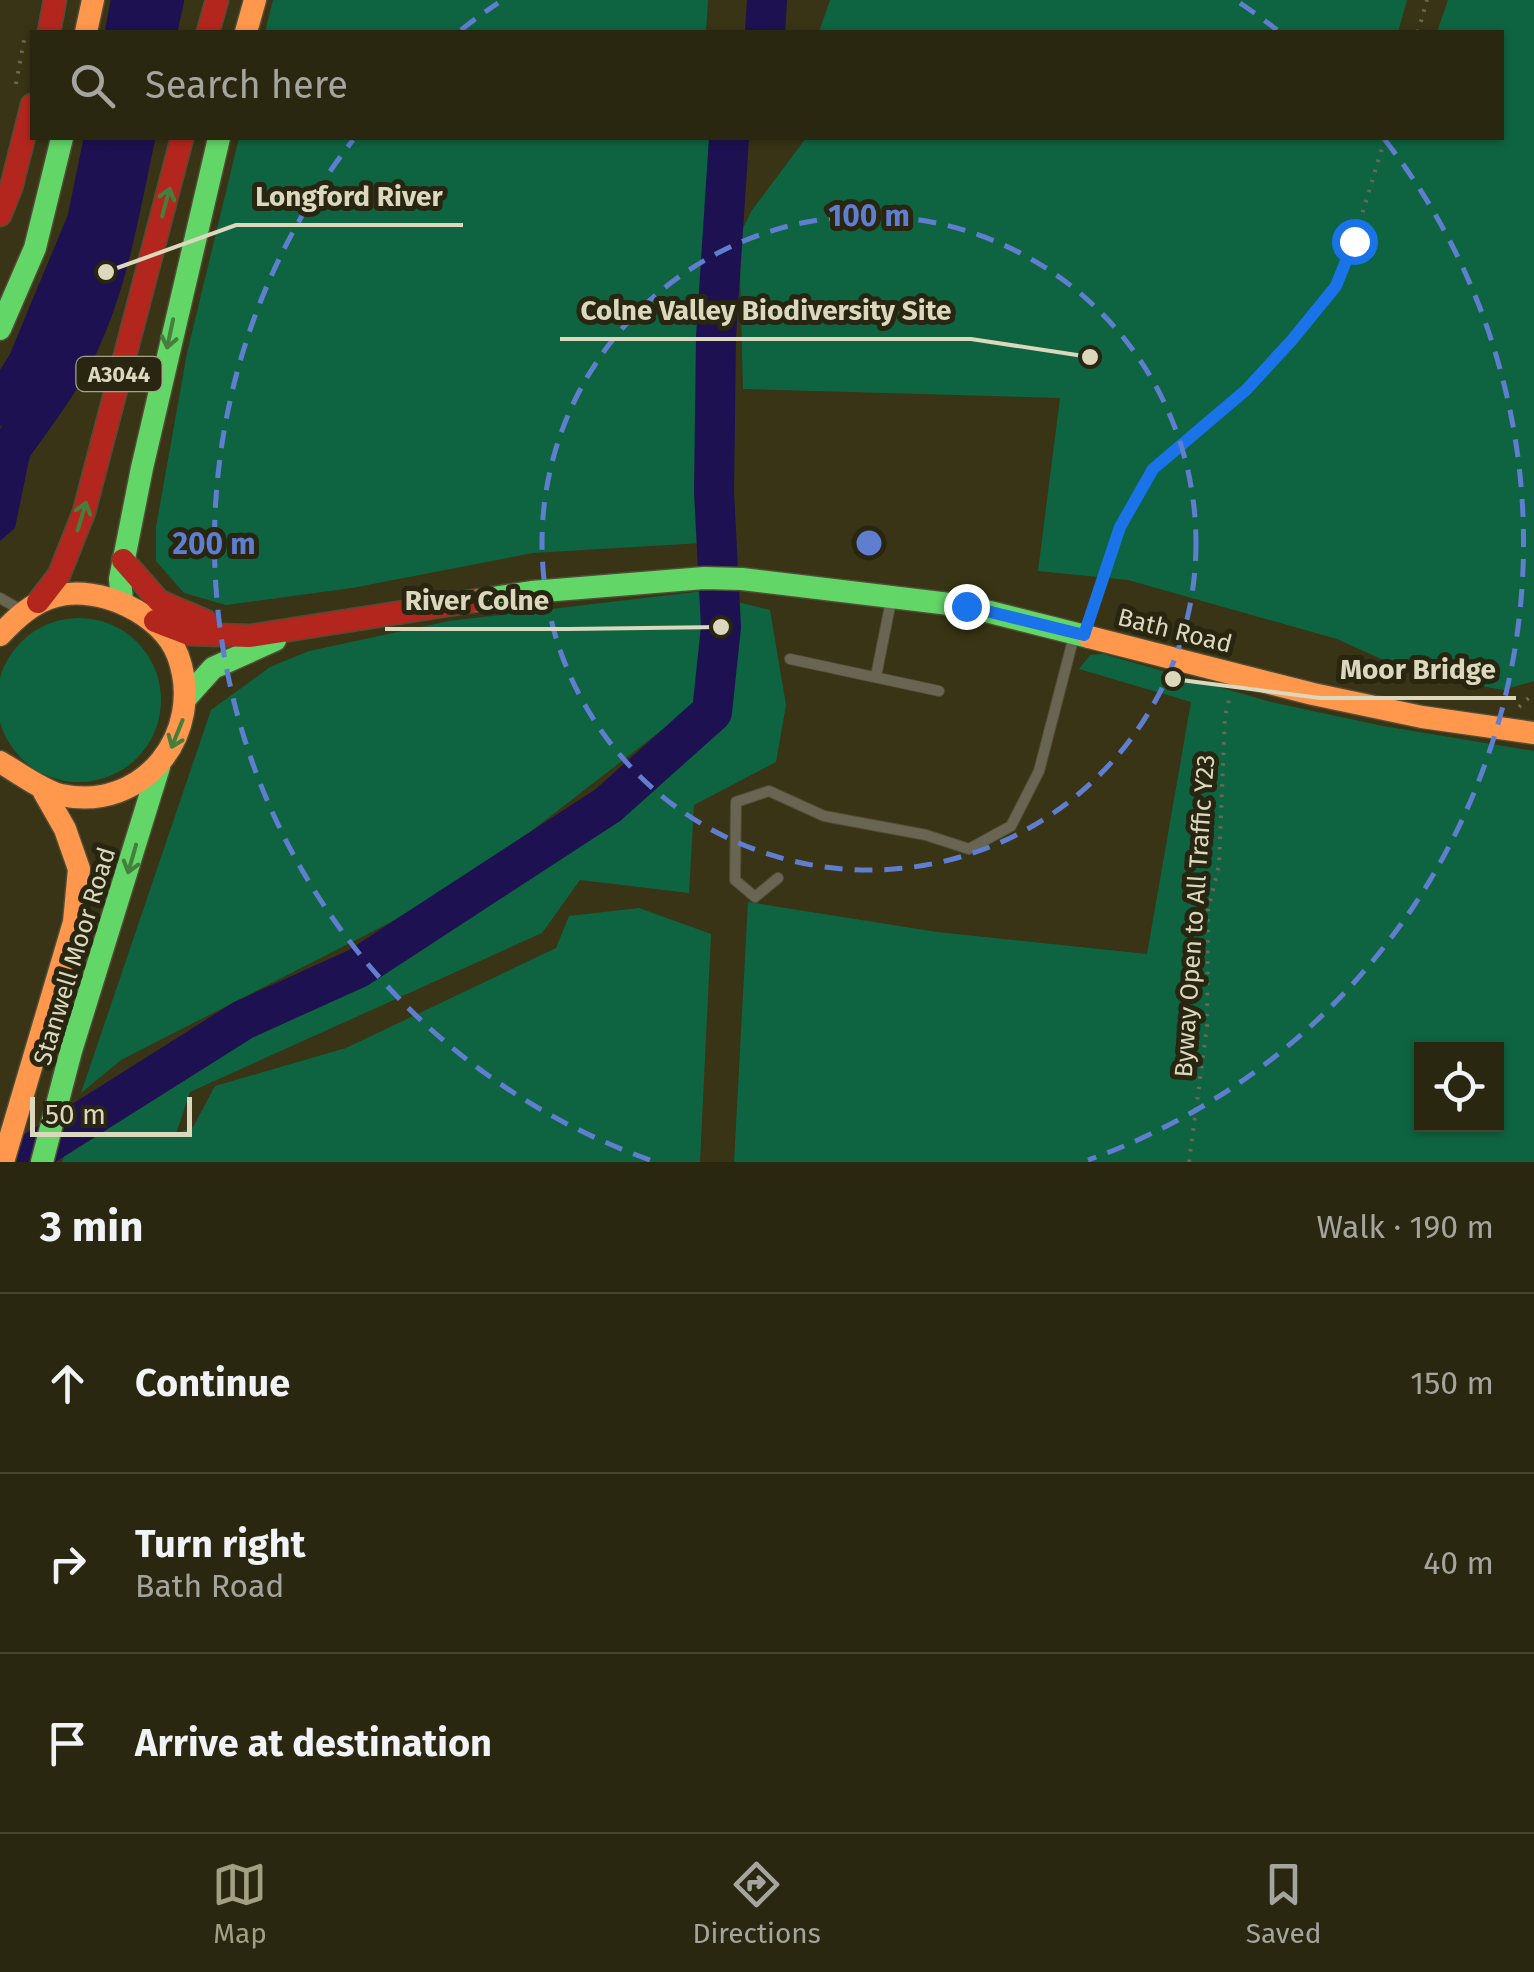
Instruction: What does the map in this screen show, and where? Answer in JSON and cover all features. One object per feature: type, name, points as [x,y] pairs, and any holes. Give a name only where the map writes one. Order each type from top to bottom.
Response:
[{"type":"main road","points":[[49,30],[55,0]]},
{"type":"main road","points":[[86,30],[93,0]]},
{"type":"main road","points":[[209,30],[217,0]]},
{"type":"main road","points":[[247,30],[255,0]]},
{"type":"main road","points":[[0,216],[11,188],[24,97]]},
{"type":"main road","points":[[0,330],[34,248],[61,140]]},
{"type":"main road","name":"A3044","points":[[30,606],[59,575],[84,512],[181,140]]},
{"type":"main road","name":"A3044","points":[[122,600],[123,560],[174,315],[218,140]]},
{"type":"main road","points":[[123,560],[159,600],[193,618],[250,636]]},
{"type":"main road","name":"Bath Road","points":[[295,631],[531,592],[704,578],[742,579],[966,606],[1313,694],[1422,717],[1534,732]]},
{"type":"main road","points":[[0,635],[30,606],[63,594],[84,592],[122,600],[154,621],[189,634],[250,636],[295,631]]},
{"type":"main road","points":[[154,621],[174,648],[184,673],[186,698]]},
{"type":"main road","points":[[186,698],[212,668],[295,631]]},
{"type":"main road","name":"Stanwell Moor Road","points":[[42,1162],[71,1052],[159,766],[182,726],[186,698]]},
{"type":"main road","points":[[0,762],[44,792],[91,801],[114,797],[139,784],[159,766]]},
{"type":"main road","name":"Stanwell Moor Road","points":[[3,1162],[76,905],[78,870],[65,829],[44,792]]},
{"type":"lane","points":[[876,676],[892,596]]},
{"type":"lane","points":[[0,598],[30,606]]},
{"type":"lane","points":[[778,878],[756,898],[735,880],[736,802],[769,790],[824,816],[926,835],[969,849],[1011,826],[1039,771],[1079,634]]},
{"type":"lane","points":[[790,659],[938,692]]},
{"type":"path","points":[[1419,30],[1428,0]]},
{"type":"path","points":[[24,34],[24,97]]},
{"type":"path","points":[[1079,634],[1120,527],[1153,469],[1246,390],[1336,286],[1384,140]]},
{"type":"path","name":"Byway Open to All Traffic Y23","points":[[1189,1162],[1206,1026],[1208,910],[1219,865],[1225,716],[1236,674]]},
{"type":"green space","points":[[273,0],[708,0],[706,30],[266,30]]},
{"type":"green space","points":[[830,0],[1407,0],[1399,30],[820,30]]},
{"type":"green space","points":[[1448,0],[1534,0],[1534,681],[1503,690],[1412,673],[1337,639],[1128,580],[1038,571],[1060,398],[743,389],[739,236],[752,210],[804,140],[1504,140],[1504,30],[1438,30]]},
{"type":"green space","points":[[239,140],[711,140],[714,180],[707,184],[715,186],[700,337],[702,543],[533,553],[352,588],[226,605],[184,593],[156,561],[156,527],[187,353]]},
{"type":"green space","points":[[704,591],[697,703],[504,852],[391,922],[121,1060],[81,1093],[211,710],[270,667],[309,651],[449,621]]},
{"type":"green space","points":[[729,600],[770,610],[786,705],[776,762],[694,805],[689,893],[580,880],[542,933],[190,1092],[176,1134],[193,1127],[215,1086],[346,1048],[556,948],[569,916],[639,908],[711,934],[700,1162],[62,1162],[75,1126],[431,943],[563,855],[687,757],[728,718]]},
{"type":"green space","points":[[63,620],[95,620],[124,632],[147,655],[159,684],[159,716],[147,745],[124,768],[95,780],[63,780],[34,768],[11,745],[-1,716],[-1,684],[11,655],[34,632]]},
{"type":"green space","points":[[1103,654],[1271,702],[1383,726],[1534,751],[1534,1162],[734,1162],[748,902],[937,932],[1147,954],[1191,702],[1079,669],[1090,655]]},
{"type":"shaded area","points":[[17,415],[36,426],[15,528],[0,541],[0,434]]},
{"type":"waterway","points":[[125,30],[131,0]]},
{"type":"waterway","points":[[157,30],[164,0]]},
{"type":"waterway","points":[[765,30],[767,0]]},
{"type":"waterway","points":[[0,406],[27,365],[87,221],[104,140]]},
{"type":"waterway","points":[[0,464],[54,388],[83,335],[110,252],[135,140]]},
{"type":"waterway","points":[[18,1162],[243,1020],[358,968],[608,805],[712,712],[721,627],[714,492],[716,337],[729,140]]},
{"type":"traffic: fast","points":[[0,329],[35,248],[62,140]]},
{"type":"traffic: fast","points":[[122,600],[120,579],[142,468],[219,140]]},
{"type":"traffic: fast","points":[[473,601],[531,592],[704,578],[742,579],[966,606],[1089,637]]},
{"type":"traffic: fast","points":[[186,698],[213,668],[275,640]]},
{"type":"traffic: fast","points":[[42,1162],[71,1051],[159,767]]},
{"type":"traffic: slow","points":[[86,30],[93,0]]},
{"type":"traffic: slow","points":[[247,30],[255,0]]},
{"type":"traffic: slow","points":[[0,635],[25,611],[56,596],[109,599],[144,615],[158,627],[178,656],[184,685],[183,713],[175,739],[161,761],[118,792],[91,797],[53,793],[0,762]]},
{"type":"traffic: slow","points":[[1089,637],[1313,694],[1422,717],[1534,733]]},
{"type":"traffic: slow","points":[[3,1162],[74,922],[79,869],[65,829],[44,792]]},
{"type":"traffic: jam","points":[[49,30],[55,0]]},
{"type":"traffic: jam","points":[[209,30],[217,0]]},
{"type":"traffic: jam","points":[[0,215],[30,113]]},
{"type":"traffic: jam","points":[[38,602],[59,575],[84,512],[181,140]]},
{"type":"traffic: jam","points":[[123,560],[159,601],[206,621]]},
{"type":"traffic: jam","points":[[155,621],[189,634],[250,636],[473,601]]},
{"type":"place","name":"Longford River","points":[[106,272]]},
{"type":"place","name":"Colne Valley Biodiversity Site","points":[[1090,357]]},
{"type":"place","name":"River Colne","points":[[721,627]]},
{"type":"place","name":"Moor Bridge","points":[[1173,679]]},
{"type":"route","points":[[966,606],[1084,635],[1120,527],[1153,469],[1246,390],[1292,340],[1336,286],[1354,241]]}]
